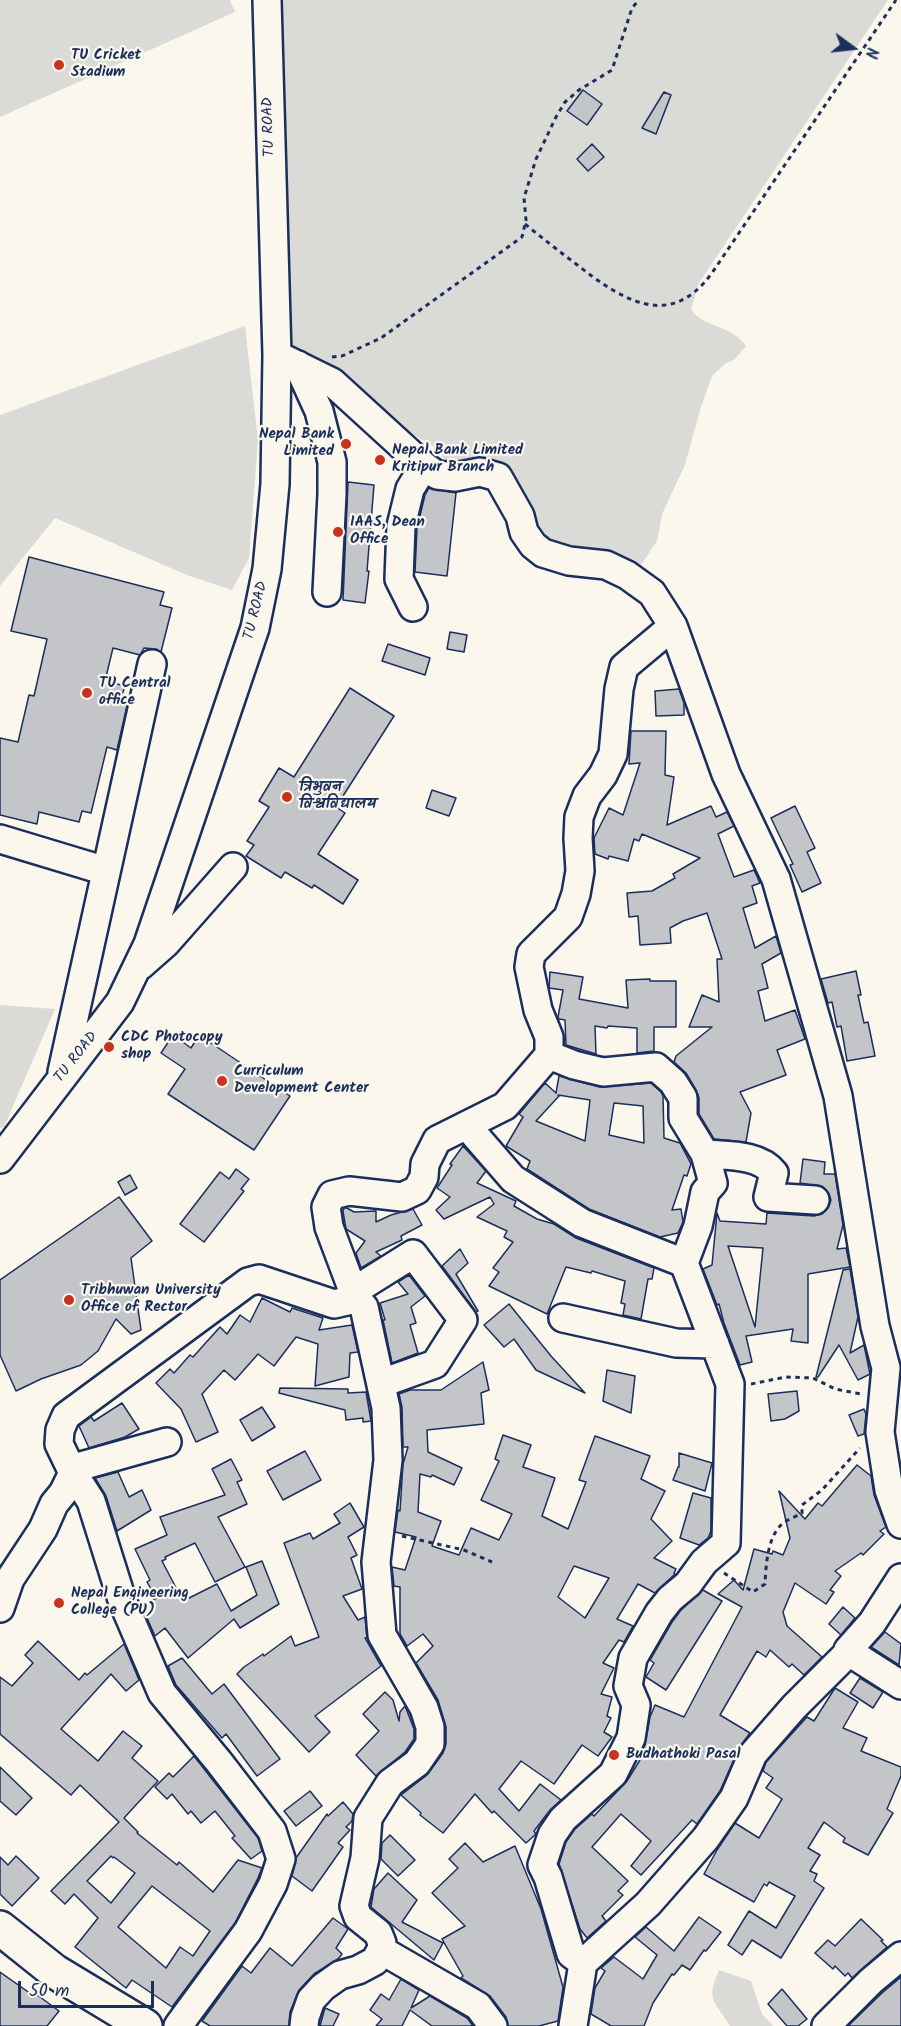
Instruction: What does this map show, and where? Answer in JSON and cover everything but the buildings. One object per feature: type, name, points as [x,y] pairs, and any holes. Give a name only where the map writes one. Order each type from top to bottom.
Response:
[{"type":"main road","points":[[0,1928],[54,1971],[145,2026]]},
{"type":"street","name":"TU ROAD","points":[[0,1159],[120,1002],[148,944],[255,628],[267,569],[288,360],[267,0]]},
{"type":"street","points":[[288,360],[332,382],[424,466],[438,475],[455,477],[480,472],[498,477],[520,516],[524,532],[533,545],[543,553],[569,561],[606,565],[627,575],[652,593],[673,626],[726,774],[776,879],[835,1085],[875,1326],[886,1368],[881,1440],[890,1490],[901,1524]]},
{"type":"street","points":[[288,360],[319,411],[332,462],[327,592]]},
{"type":"street","points":[[412,607],[399,579],[401,526],[410,489],[424,466]]},
{"type":"street","points":[[304,2026],[311,2000],[323,1986],[340,1975],[358,1971],[375,1961],[381,1950],[382,1943],[378,1933],[358,1917],[354,1906],[364,1858],[368,1818],[390,1783],[417,1763],[430,1744],[429,1727],[424,1708],[382,1635],[376,1562],[388,1460],[386,1408],[364,1307],[355,1295],[329,1227],[326,1206],[332,1195],[349,1191],[402,1197],[417,1190],[424,1178],[425,1164],[436,1140],[505,1106],[549,1055],[549,1037],[538,1010],[529,967],[531,954],[568,917],[576,894],[580,872],[579,817],[587,796],[603,775],[613,754],[619,689],[624,667],[673,626]]},
{"type":"street","points":[[60,1079],[152,664]]},
{"type":"street","points":[[0,839],[106,871]]},
{"type":"street","points":[[135,970],[166,944],[233,867]]},
{"type":"street","points":[[549,1055],[574,1065],[603,1072],[656,1067],[673,1082],[683,1098],[683,1118],[705,1154],[713,1183],[705,1192],[698,1226],[684,1263],[730,1387],[726,1543],[704,1562],[688,1584],[670,1599],[659,1613],[633,1658],[628,1686],[636,1706],[631,1738],[613,1774],[563,1819],[552,1835],[542,1865],[548,1877],[571,1954],[583,1963]]},
{"type":"street","points":[[467,1126],[513,1179],[582,1223],[684,1263]]},
{"type":"street","points":[[705,1154],[735,1156],[767,1164],[774,1173],[768,1197],[815,1200]]},
{"type":"street","points":[[178,2026],[248,1931],[273,1884],[281,1859],[272,1831],[162,1693],[122,1600],[91,1501],[73,1473],[59,1444],[60,1430],[66,1416],[248,1282],[259,1279],[334,1304],[355,1295],[413,1254],[463,1320],[435,1364],[382,1383]]},
{"type":"street","points":[[563,1318],[676,1342],[715,1344]]},
{"type":"street","points":[[0,1608],[10,1579],[43,1529],[54,1504],[73,1473],[81,1466],[167,1442]]},
{"type":"street","points":[[573,2026],[583,1963],[648,1904],[706,1838],[734,1798],[753,1754],[794,1707],[849,1652],[848,1650],[872,1623],[901,1578]]},
{"type":"street","points":[[849,1652],[901,1685]]},
{"type":"street","points":[[381,1950],[478,2006],[493,2026]]},
{"type":"street","points":[[826,2026],[871,1981],[901,1956]]},
{"type":"path","points":[[288,360],[315,360],[342,356],[381,338],[522,237],[525,224],[524,198],[536,159],[556,117],[565,102],[579,90],[612,70],[632,8],[639,0]]},
{"type":"path","points":[[525,224],[606,287],[641,304],[663,305],[684,298],[703,285],[896,0]]},
{"type":"path","points":[[730,1387],[786,1377],[813,1378],[835,1389],[883,1398]]},
{"type":"path","points":[[704,1562],[753,1592],[765,1584],[766,1562],[772,1541],[781,1525],[801,1513],[802,1505],[822,1490],[868,1439],[881,1440]]},
{"type":"path","points":[[380,1531],[464,1550],[492,1562]]},
{"type":"shaded area","name":"TU Cricket Stadium","points":[[0,0],[230,0],[235,12],[0,117]]},
{"type":"shaded area","points":[[278,0],[888,0],[699,283],[691,309],[703,320],[733,334],[746,346],[734,360],[726,363],[712,376],[685,465],[662,514],[657,541],[641,565],[551,549],[520,505],[450,465],[434,447],[384,417],[279,346]]},
{"type":"shaded area","points":[[245,326],[258,440],[249,558],[232,590],[187,575],[55,518],[0,586],[0,415]]},
{"type":"shaded area","points":[[0,1005],[55,1009],[4,1127],[0,1128]]},
{"type":"shaded area","points":[[719,1970],[751,1981],[762,2014],[773,2026],[730,2026],[712,1995]]},
{"type":"place","name":"TU Cricket Stadium","points":[[59,65]]},
{"type":"place","name":"Nepal Bank Limited","points":[[346,444]]},
{"type":"place","name":"Nepal Bank Limited Kritipur Branch","points":[[380,460]]},
{"type":"place","name":"IAAS, Dean Office","points":[[338,532]]},
{"type":"place","name":"TU Central office","points":[[87,693]]},
{"type":"place","name":"त्रिभुवन विश्वविद्यालय","points":[[287,797]]},
{"type":"place","name":"CDC Photocopy shop","points":[[109,1047]]},
{"type":"place","name":"Curriculum Development Center","points":[[222,1081]]},
{"type":"place","name":"Tribhuwan University Office of Rector","points":[[69,1300]]},
{"type":"place","name":"Nepal Engineering College (PU)","points":[[59,1603]]},
{"type":"place","name":"Budhathoki Pasal","points":[[614,1755]]}]
